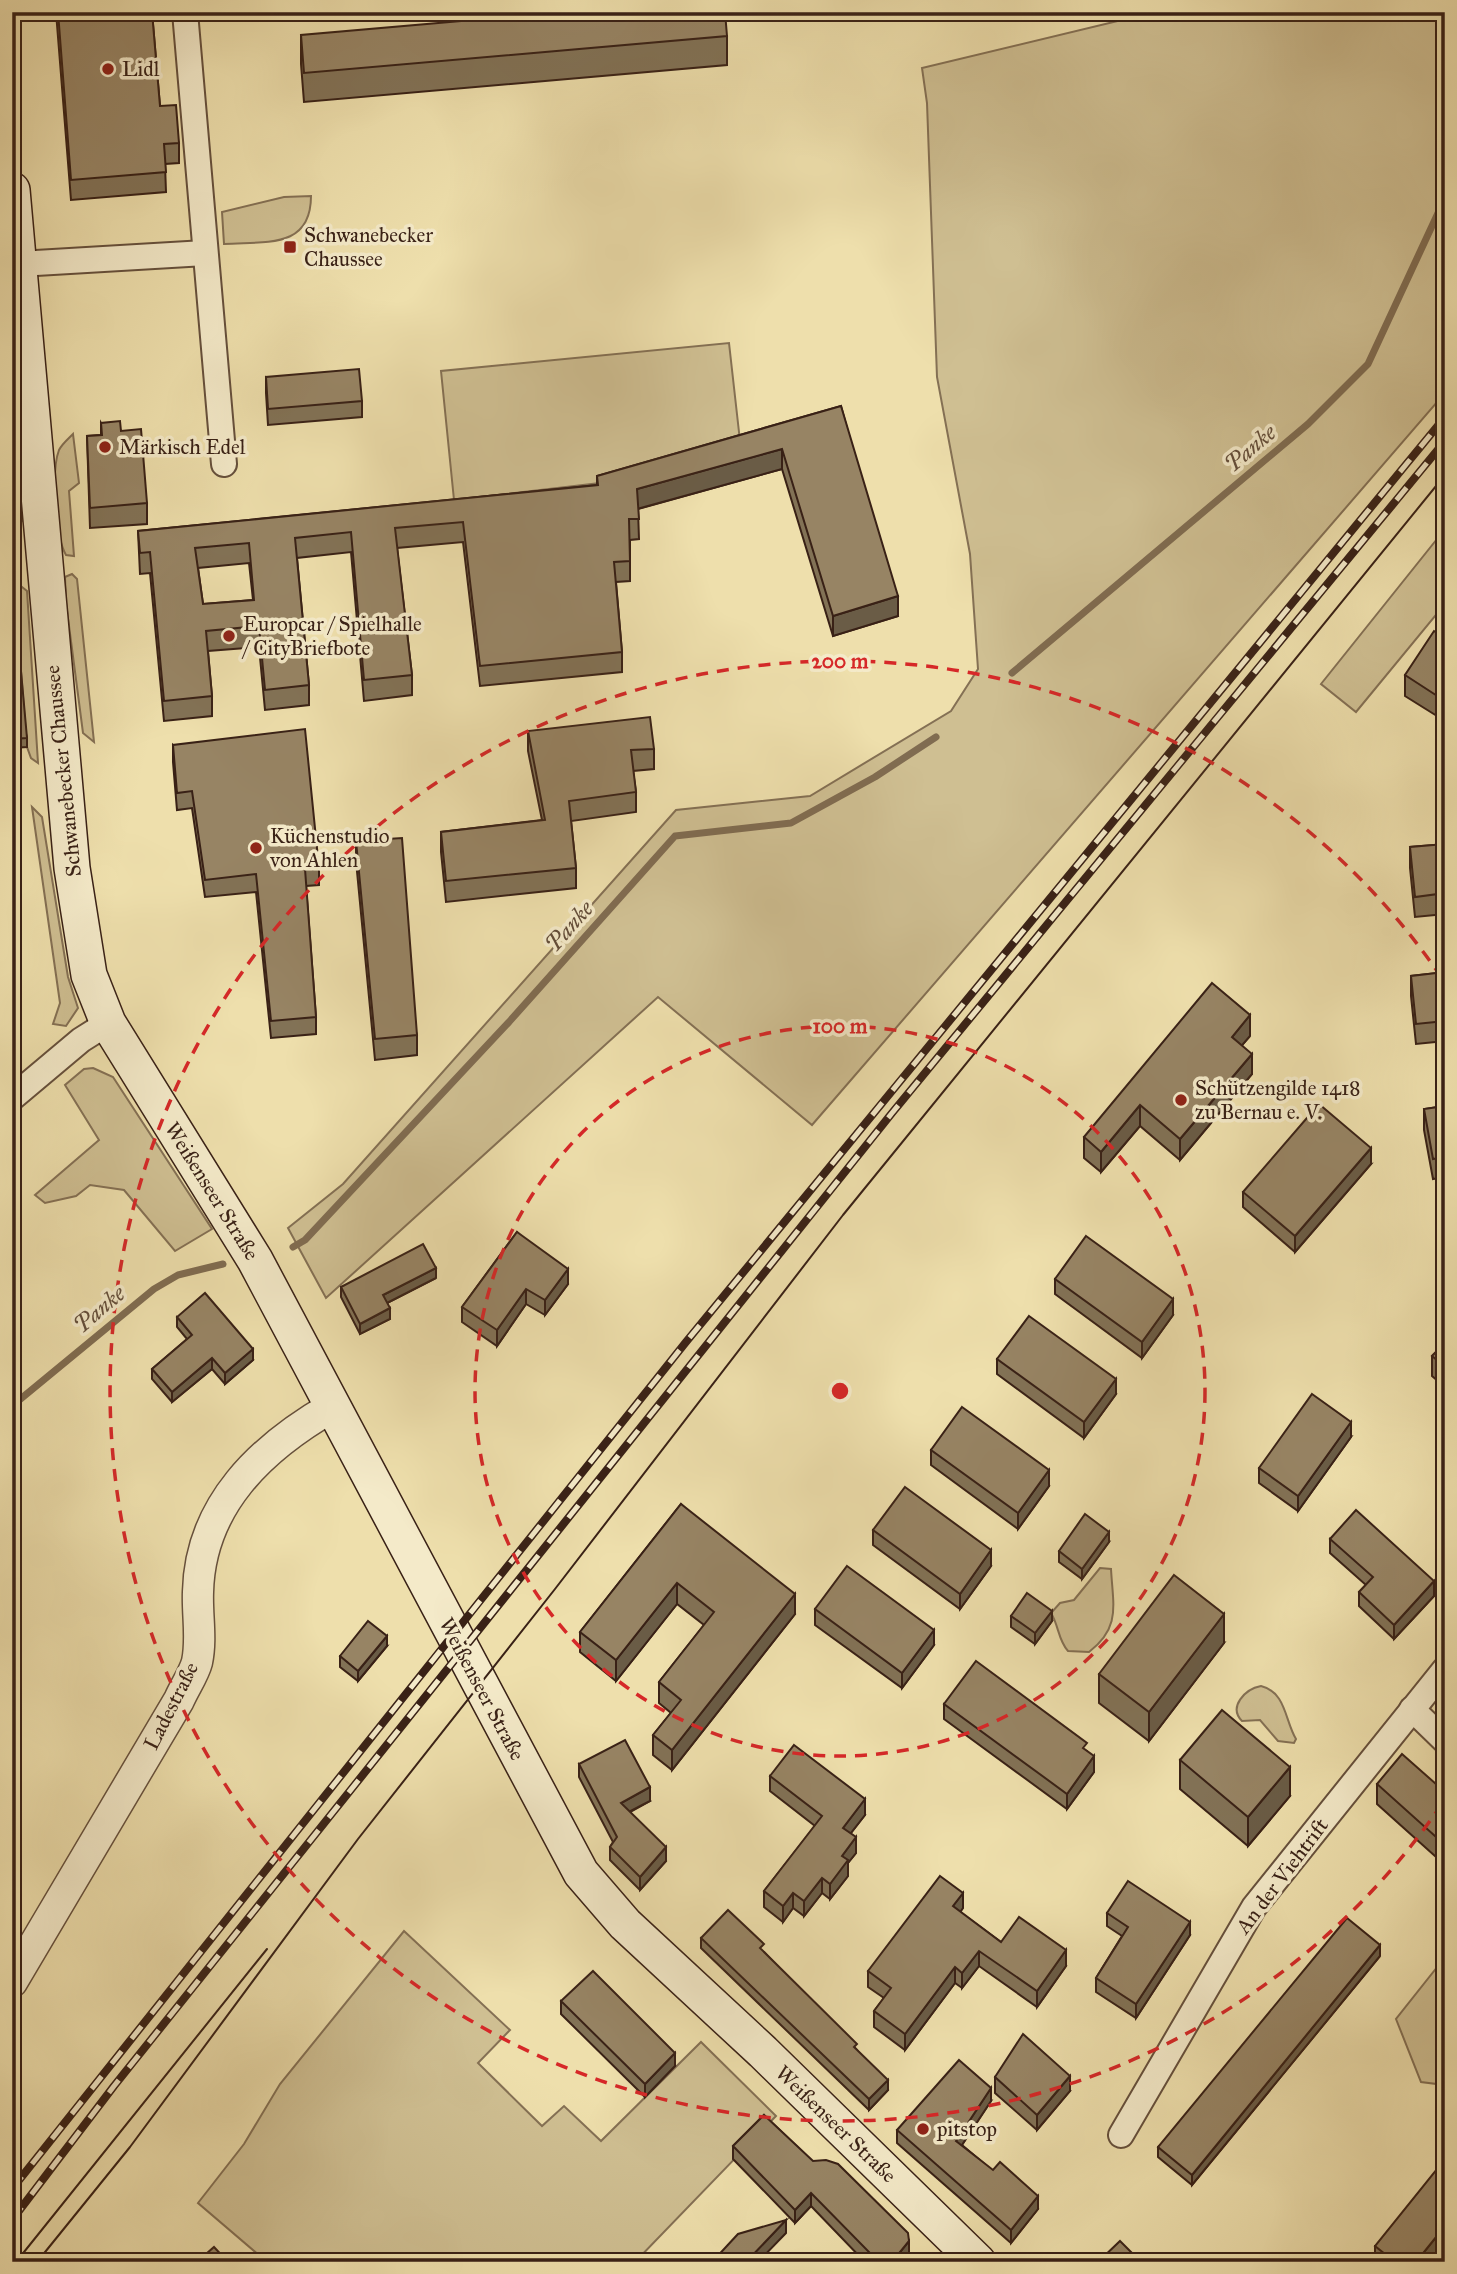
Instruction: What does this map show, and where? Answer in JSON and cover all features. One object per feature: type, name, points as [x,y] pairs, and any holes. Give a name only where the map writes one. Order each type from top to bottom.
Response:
[{"type":"main road","name":"Schwanebecker Chaussee","points":[[12,190],[15,263],[75,894],[89,975],[108,1023]]},
{"type":"main road","name":"Weißenseer Straße","points":[[108,1023],[255,1260],[581,1873],[598,1897],[969,2259]]},
{"type":"street","points":[[184,12],[224,464]]},
{"type":"street","points":[[15,263],[205,253]]},
{"type":"street","points":[[12,1098],[81,1040],[108,1023]]},
{"type":"street","name":"Ladestraße","points":[[12,1982],[172,1712],[197,1663],[198,1591],[202,1550],[219,1508],[242,1476],[272,1447],[332,1407]]},
{"type":"street","name":"An der Viehtrift","points":[[1121,2135],[1254,1907],[1445,1669]]},
{"type":"street","points":[[1412,1709],[1445,1741]]},
{"type":"shaded area","points":[[1155,12],[1445,12],[1445,393],[812,1125],[658,997],[326,1298],[288,1228],[343,1184],[676,810],[810,796],[951,711],[978,669],[970,554],[937,377],[927,103],[922,68]]},
{"type":"shaded area","points":[[311,196],[309,213],[303,226],[294,234],[269,242],[224,244],[222,212],[284,197]]},
{"type":"shaded area","points":[[729,343],[740,441],[617,481],[454,500],[441,371]]},
{"type":"shaded area","points":[[12,394],[27,504],[23,520],[12,533]]},
{"type":"shaded area","points":[[73,434],[79,483],[69,491],[74,556],[66,555],[62,546],[55,487],[59,450]]},
{"type":"shaded area","points":[[1445,529],[1445,604],[1356,712],[1321,684]]},
{"type":"shaded area","points":[[72,574],[77,579],[94,742],[83,733],[66,603],[65,577]]},
{"type":"shaded area","points":[[12,579],[27,591],[38,763],[31,758],[27,747],[20,659],[12,639]]},
{"type":"shaded area","points":[[32,807],[42,817],[68,977],[78,1008],[66,1026],[53,1024],[60,1003]]},
{"type":"shaded area","points":[[93,1068],[113,1077],[212,1229],[175,1251],[124,1190],[90,1185],[76,1196],[45,1203],[35,1195],[99,1140],[65,1085],[84,1069]]},
{"type":"shaded area","points":[[1100,1568],[1111,1569],[1111,1625],[1089,1652],[1068,1651],[1051,1613],[1060,1603],[1074,1600]]},
{"type":"shaded area","points":[[1261,1686],[1269,1689],[1280,1701],[1296,1739],[1294,1743],[1278,1741],[1260,1720],[1242,1721],[1238,1716],[1240,1699]]},
{"type":"shaded area","points":[[404,1931],[510,2030],[478,2063],[542,2126],[564,2106],[601,2141],[701,2042],[776,2116],[635,2262],[267,2262],[198,2203],[244,2144],[280,2084]]},
{"type":"shaded area","points":[[1438,1966],[1445,1967],[1445,2085],[1421,2082],[1396,2019]]},
{"type":"building","name":"Lidl","points":[[58,12],[152,12],[160,106],[176,105],[179,143],[164,144],[166,172],[71,180]]},
{"type":"building","points":[[563,12],[725,12],[727,36],[304,73],[301,35]]},
{"type":"building","points":[[359,369],[362,401],[268,409],[266,377]]},
{"type":"building","points":[[841,406],[898,596],[833,616],[782,449],[637,489],[639,519],[629,519],[630,561],[614,562],[622,652],[480,666],[463,522],[395,528],[412,675],[364,680],[351,532],[295,538],[309,685],[265,690],[259,626],[206,631],[212,696],[164,701],[150,552],[140,553],[138,531],[598,485],[597,476]],"holes":[[[249,543],[254,600],[203,604],[195,548]]]},
{"type":"building","points":[[120,421],[121,431],[141,429],[147,503],[90,508],[87,436],[102,435],[101,423]]},
{"type":"building","points":[[1434,631],[1445,638],[1445,701],[1405,675]]},
{"type":"building","points":[[21,671],[27,738],[12,739],[12,672]]},
{"type":"building","points":[[650,717],[654,749],[631,750],[636,792],[569,801],[576,868],[446,881],[441,832],[545,820],[528,731]]},
{"type":"building","name":"Küchenstudio von Ahlen","points":[[305,729],[319,868],[305,869],[316,1017],[271,1021],[256,874],[205,880],[192,791],[177,793],[173,745]]},
{"type":"building","points":[[402,838],[417,1035],[375,1039],[356,841]]},
{"type":"building","points":[[1445,844],[1445,893],[1415,897],[1410,847]]},
{"type":"building","points":[[1445,972],[1445,1021],[1416,1024],[1411,976]]},
{"type":"building","name":"Schützengilde 1418 zu Bernau e. V.","points":[[1212,983],[1250,1015],[1232,1037],[1252,1054],[1180,1139],[1140,1105],[1101,1152],[1084,1137]]},
{"type":"building","points":[[1319,1104],[1371,1148],[1295,1236],[1243,1192]]},
{"type":"building","points":[[1445,1106],[1445,1157],[1433,1159],[1424,1109]]},
{"type":"building","points":[[517,1232],[568,1269],[545,1300],[526,1289],[497,1330],[462,1307]]},
{"type":"building","points":[[1086,1236],[1173,1299],[1142,1342],[1055,1279]]},
{"type":"building","points":[[423,1244],[436,1268],[383,1295],[390,1308],[360,1324],[341,1287]]},
{"type":"building","points":[[205,1293],[253,1349],[225,1373],[212,1358],[172,1392],[152,1369],[192,1335],[177,1317]]},
{"type":"building","points":[[1029,1316],[1116,1379],[1084,1422],[997,1359]]},
{"type":"building","points":[[1445,1343],[1445,1367],[1432,1356]]},
{"type":"building","points":[[1312,1394],[1351,1422],[1298,1496],[1259,1468]]},
{"type":"building","points":[[962,1407],[1049,1470],[1018,1513],[931,1450]]},
{"type":"building","points":[[905,1487],[991,1550],[960,1594],[873,1530]]},
{"type":"building","points":[[681,1504],[795,1594],[672,1750],[653,1735],[681,1700],[659,1682],[714,1612],[677,1583],[616,1660],[580,1632]]},
{"type":"building","points":[[1356,1510],[1434,1581],[1394,1625],[1359,1592],[1373,1577],[1330,1539]]},
{"type":"building","points":[[1085,1514],[1109,1532],[1082,1569],[1059,1551]]},
{"type":"building","points":[[847,1566],[934,1630],[902,1673],[815,1609]]},
{"type":"building","points":[[1174,1575],[1224,1614],[1149,1712],[1099,1674]]},
{"type":"building","points":[[1027,1593],[1052,1611],[1035,1633],[1011,1616]]},
{"type":"building","points":[[368,1621],[387,1636],[358,1671],[340,1656]]},
{"type":"building","points":[[976,1661],[1087,1743],[1083,1748],[1094,1756],[1067,1794],[944,1704]]},
{"type":"building","points":[[1222,1710],[1290,1767],[1248,1817],[1180,1760]]},
{"type":"building","points":[[625,1740],[650,1787],[621,1803],[666,1847],[640,1877],[610,1847],[617,1837],[579,1764]]},
{"type":"building","points":[[794,1745],[865,1799],[843,1828],[856,1837],[842,1856],[848,1860],[830,1884],[822,1878],[804,1901],[793,1893],[783,1906],[764,1891],[822,1816],[770,1776]]},
{"type":"building","points":[[1402,1754],[1445,1792],[1445,1845],[1377,1784]]},
{"type":"building","points":[[940,1876],[963,1893],[953,1906],[1001,1942],[1019,1917],[1066,1950],[1037,1991],[979,1951],[962,1973],[955,1967],[905,2034],[874,2011],[891,1988],[868,1971]]},
{"type":"building","points":[[1128,1881],[1190,1922],[1136,2004],[1096,1978],[1128,1927],[1107,1913]]},
{"type":"building","points":[[728,1910],[764,1944],[760,1948],[857,2044],[854,2047],[888,2080],[869,2099],[701,1938]]},
{"type":"building","points":[[1347,1918],[1380,1945],[1192,2175],[1158,2147]]},
{"type":"building","points":[[593,1971],[675,2053],[645,2084],[561,2001]]},
{"type":"building","points":[[1023,2034],[1070,2076],[1037,2115],[995,2077]]},
{"type":"building","points":[[959,2060],[991,2088],[956,2141],[993,2170],[1000,2162],[1038,2196],[1011,2230],[897,2130]]},
{"type":"building","points":[[764,2115],[813,2161],[826,2160],[838,2164],[908,2233],[909,2241],[892,2262],[863,2262],[870,2253],[811,2193],[795,2210],[733,2146]]},
{"type":"building","points":[[1445,2159],[1445,2226],[1416,2262],[1395,2262],[1375,2246]]},
{"type":"building","points":[[786,2220],[746,2262],[712,2262],[738,2234]]},
{"type":"building","points":[[1120,2241],[1141,2262],[1098,2262]]},
{"type":"building","points":[[214,2247],[228,2262],[197,2262]]},
{"type":"waterway","name":"Panke","points":[[1012,673],[1308,424],[1368,364],[1445,198]]},
{"type":"waterway","name":"Panke","points":[[293,1247],[305,1240],[509,1022],[675,836],[791,823],[875,777],[936,737]]},
{"type":"waterway","name":"Panke","points":[[12,1406],[154,1289],[178,1275],[223,1264]]},
{"type":"tram line","points":[[37,2262],[130,2147],[358,1839],[555,1589],[843,1215],[1445,475]]},
{"type":"tram line","points":[[16,2262],[267,1949]]},
{"type":"railway","points":[[12,2189],[686,1342],[1445,417]]},
{"type":"railway","points":[[12,2220],[114,2086],[892,1113],[1445,441]]},
{"type":"place","name":"Lidl","points":[[108,69]]},
{"type":"place","name":"Schwanebecker Chaussee","points":[[290,247]]},
{"type":"place","name":"Märkisch Edel","points":[[105,447]]},
{"type":"place","name":"Europcar / Spielhalle / CityBriefbote","points":[[229,636]]},
{"type":"place","name":"Küchenstudio von Ahlen","points":[[256,848]]},
{"type":"place","name":"Schützengilde 1418 zu Bernau e. V.","points":[[1181,1100]]},
{"type":"place","name":"pitstop","points":[[923,2129]]}]
